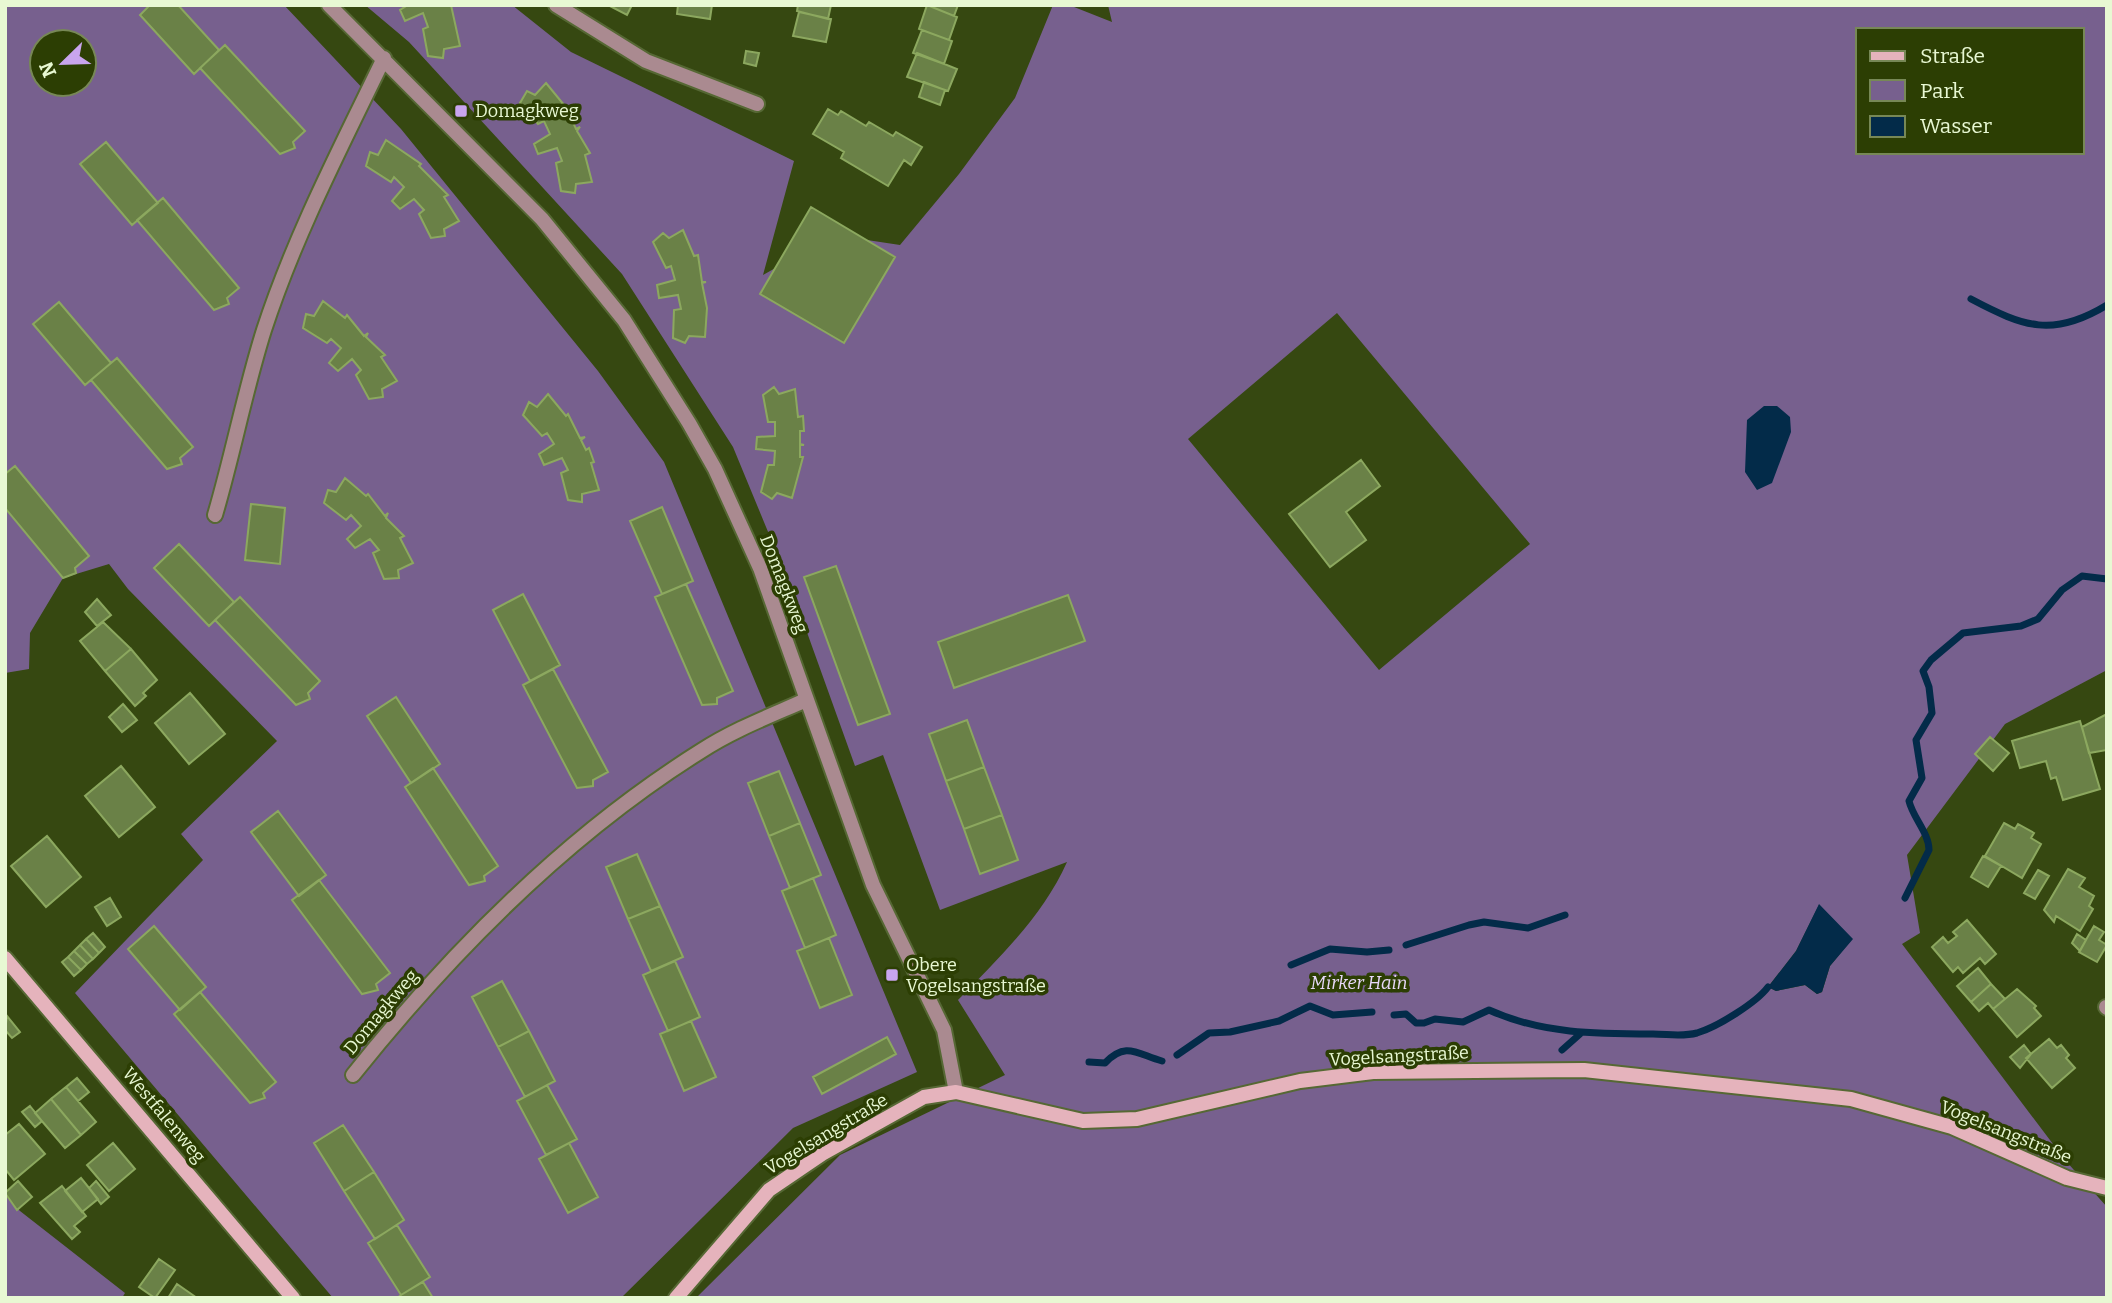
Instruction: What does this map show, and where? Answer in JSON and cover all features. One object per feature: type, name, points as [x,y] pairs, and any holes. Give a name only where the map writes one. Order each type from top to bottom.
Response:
[{"type":"street","name":"Domagkweg","points":[[329,5],[542,219],[624,320],[715,469],[760,568],[873,886],[944,1030],[957,1092]]},
{"type":"street","points":[[555,5],[646,61],[757,104]]},
{"type":"street","points":[[215,515],[263,332],[313,203],[384,58]]},
{"type":"street","name":"Domagkweg","points":[[353,1075],[438,974],[586,835],[702,750],[806,700]]},
{"type":"street","name":"Westfalenweg","points":[[5,958],[293,1298]]},
{"type":"street","name":"Vogelsangstraße","points":[[676,1298],[769,1190],[822,1154],[924,1097],[957,1092],[1083,1121],[1137,1119],[1300,1082],[1373,1072],[1584,1070],[1851,1099],[1952,1127],[2067,1178],[2107,1188]]},
{"type":"green space","points":[[5,5],[284,5],[401,129],[598,371],[664,462],[917,1072],[793,1128],[621,1298],[333,1298],[75,993],[203,860],[181,834],[277,741],[128,589],[109,564],[63,578],[30,633],[29,669],[5,673]]},
{"type":"green space","name":"Mirker Hain","points":[[365,5],[512,5],[571,52],[794,161],[763,275],[834,235],[900,245],[959,174],[1015,98],[1053,5],[1069,5],[1112,22],[1108,5],[2107,5],[2107,670],[2005,724],[1907,855],[1920,933],[1902,944],[2065,1160],[2107,1207],[2107,1298],[696,1298],[840,1155],[1005,1075],[958,1000],[1033,918],[1067,862],[940,910],[883,755],[855,766],[790,585],[733,447],[622,274],[409,42]],"holes":[[[1337,313],[1530,544],[1379,670],[1188,439]],[[1819,905],[1852,939],[1830,966],[1822,992],[1817,994],[1805,985],[1776,991],[1768,987],[1796,951]]]},
{"type":"green space","points":[[5,1195],[20,1211],[125,1293],[122,1298],[5,1298]]},
{"type":"water","points":[[1764,406],[1777,406],[1790,417],[1791,432],[1772,483],[1757,490],[1745,472],[1747,420]]},
{"type":"water","points":[[1819,904],[1853,939],[1830,966],[1822,992],[1817,994],[1805,985],[1776,991],[1768,987],[1796,951]]},
{"type":"building","points":[[150,5],[178,5],[219,50],[194,74],[140,15]]},
{"type":"building","points":[[408,5],[451,5],[460,46],[444,49],[443,58],[428,56],[423,29],[428,27],[423,13],[405,21],[400,10]]},
{"type":"building","points":[[608,5],[632,5],[627,15]]},
{"type":"building","points":[[678,5],[712,5],[710,19],[677,14]]},
{"type":"building","points":[[798,5],[831,5],[828,19],[797,11]]},
{"type":"building","points":[[927,5],[957,17],[949,40],[919,29]]},
{"type":"building","points":[[927,5],[958,5],[954,16]]},
{"type":"building","points":[[799,12],[831,19],[826,42],[793,36]]},
{"type":"building","points":[[922,30],[952,41],[944,64],[913,53]]},
{"type":"building","points":[[225,45],[305,131],[293,142],[295,148],[280,154],[200,68]]},
{"type":"building","points":[[746,51],[759,53],[756,66],[744,63]]},
{"type":"building","points":[[917,53],[957,69],[948,91],[907,77]]},
{"type":"building","points":[[924,82],[945,90],[940,105],[919,97]]},
{"type":"building","points":[[546,83],[574,117],[571,118],[576,129],[580,127],[577,131],[590,153],[585,155],[592,182],[576,184],[575,193],[561,191],[556,163],[562,161],[557,148],[538,154],[534,144],[550,134],[544,121],[538,124],[520,103],[527,91],[535,95]]},
{"type":"building","points":[[828,109],[838,115],[841,111],[866,126],[869,122],[893,136],[896,132],[922,147],[911,165],[904,160],[888,186],[841,158],[844,152],[813,134]]},
{"type":"building","points":[[386,140],[421,164],[419,166],[448,195],[444,197],[459,221],[444,229],[445,236],[431,238],[419,214],[424,210],[414,199],[400,209],[392,201],[404,187],[394,177],[391,182],[366,166],[370,152],[378,155]]},
{"type":"building","points":[[106,142],[158,203],[132,225],[80,164]]},
{"type":"building","points":[[163,198],[239,288],[227,298],[229,304],[214,310],[137,220]]},
{"type":"building","points":[[811,207],[895,257],[844,343],[760,294]]},
{"type":"building","points":[[683,230],[694,256],[698,255],[702,282],[706,282],[702,283],[707,308],[705,337],[689,336],[685,343],[673,338],[674,310],[681,309],[678,295],[659,298],[657,285],[675,280],[671,266],[666,268],[653,242],[663,233],[669,238]]},
{"type":"building","points":[[323,301],[345,318],[347,315],[364,336],[368,333],[366,337],[385,355],[381,357],[397,381],[382,389],[383,397],[369,399],[356,375],[361,370],[352,359],[338,371],[329,363],[341,348],[331,339],[327,343],[303,328],[306,314],[314,316]]},
{"type":"building","points":[[59,302],[111,363],[85,385],[33,324]]},
{"type":"building","points":[[117,358],[193,447],[180,458],[182,464],[167,469],[91,380]]},
{"type":"building","points":[[774,387],[779,394],[795,389],[798,417],[803,416],[804,431],[800,431],[800,444],[804,445],[800,445],[800,457],[803,457],[792,498],[777,493],[772,499],[761,492],[768,465],[774,465],[775,451],[756,449],[757,437],[775,436],[775,422],[768,422],[763,395]]},
{"type":"building","points":[[548,394],[566,416],[568,414],[580,438],[585,437],[581,440],[586,450],[589,448],[594,462],[591,463],[599,490],[582,494],[582,502],[568,500],[561,473],[568,470],[562,458],[544,465],[539,454],[554,444],[547,433],[542,436],[523,415],[529,402],[537,407]]},
{"type":"building","points":[[1361,460],[1380,486],[1346,512],[1366,540],[1330,567],[1289,514]]},
{"type":"building","points":[[15,466],[89,556],[75,568],[76,573],[63,578],[5,508],[5,474]]},
{"type":"building","points":[[345,478],[366,496],[368,494],[385,516],[388,513],[386,518],[404,536],[400,538],[413,563],[398,570],[399,578],[384,579],[373,553],[379,550],[370,539],[355,548],[347,539],[361,526],[351,515],[346,520],[324,503],[328,490],[336,492]]},
{"type":"building","points":[[251,504],[285,508],[280,564],[245,560]]},
{"type":"building","points":[[662,507],[693,581],[662,594],[630,521]]},
{"type":"building","points":[[179,544],[234,602],[209,626],[154,568]]},
{"type":"building","points":[[836,566],[890,714],[858,725],[804,577]]},
{"type":"building","points":[[686,584],[733,691],[717,698],[717,704],[702,705],[655,597]]},
{"type":"building","points":[[523,594],[560,665],[530,681],[493,610]]},
{"type":"building","points":[[1068,595],[1085,641],[954,688],[938,642]]},
{"type":"building","points":[[240,597],[320,681],[308,693],[310,699],[296,705],[215,620]]},
{"type":"building","points":[[97,599],[111,615],[97,626],[85,612]]},
{"type":"building","points":[[103,622],[131,649],[105,671],[80,641]]},
{"type":"building","points":[[131,649],[157,680],[143,693],[146,696],[135,706],[105,671]]},
{"type":"building","points":[[553,669],[608,772],[593,780],[593,786],[577,788],[523,685]]},
{"type":"building","points":[[190,693],[225,734],[189,764],[155,723]]},
{"type":"building","points":[[396,697],[440,764],[411,783],[367,716]]},
{"type":"building","points":[[123,704],[137,720],[122,732],[109,717]]},
{"type":"building","points":[[2107,714],[2107,750],[2089,753],[2082,727]]},
{"type":"building","points":[[967,720],[984,767],[946,781],[929,734]]},
{"type":"building","points":[[2080,721],[2100,789],[2063,800],[2056,777],[2051,779],[2046,761],[2020,768],[2012,741]]},
{"type":"building","points":[[1990,737],[2009,753],[1993,771],[1975,754]]},
{"type":"building","points":[[121,766],[155,807],[119,837],[85,796]]},
{"type":"building","points":[[984,767],[1002,815],[964,829],[946,781]]},
{"type":"building","points":[[433,768],[498,866],[484,876],[485,881],[469,885],[405,787]]},
{"type":"building","points":[[779,771],[800,823],[769,836],[748,783]]},
{"type":"building","points":[[278,811],[326,875],[299,896],[251,832]]},
{"type":"building","points":[[1002,815],[1018,860],[980,874],[964,829]]},
{"type":"building","points":[[800,823],[821,875],[790,888],[769,836]]},
{"type":"building","points":[[2004,823],[2015,829],[2018,824],[2034,833],[2031,838],[2041,844],[2022,878],[1985,856]]},
{"type":"building","points":[[47,836],[81,877],[46,907],[11,866]]},
{"type":"building","points":[[637,854],[660,906],[628,919],[606,867]]},
{"type":"building","points":[[1983,856],[2001,866],[1988,887],[1971,877]]},
{"type":"building","points":[[2068,869],[2085,878],[2079,887],[2094,896],[2089,906],[2093,909],[2080,931],[2056,916],[2054,922],[2044,910]]},
{"type":"building","points":[[2038,870],[2049,876],[2035,899],[2024,893]]},
{"type":"building","points":[[813,878],[836,935],[805,948],[782,891]]},
{"type":"building","points":[[319,880],[390,973],[376,984],[378,990],[362,994],[292,900]]},
{"type":"building","points":[[110,898],[121,917],[107,926],[95,907]]},
{"type":"building","points":[[660,906],[683,957],[651,971],[628,919]]},
{"type":"building","points":[[1967,920],[1996,954],[1985,964],[1980,958],[1963,973],[1958,967],[1953,972],[1932,947],[1943,937],[1948,943],[1957,936],[1953,932]]},
{"type":"building","points":[[154,926],[206,987],[180,1010],[128,949]]},
{"type":"building","points":[[2094,926],[2104,932],[2099,940],[2107,945],[2097,962],[2079,952]]},
{"type":"building","points":[[93,933],[105,947],[99,953],[86,939]]},
{"type":"building","points":[[2077,934],[2086,940],[2080,951],[2072,943]]},
{"type":"building","points":[[829,938],[852,995],[820,1008],[797,951]]},
{"type":"building","points":[[86,939],[99,953],[93,959],[80,945]]},
{"type":"building","points":[[80,945],[93,959],[87,964],[74,951]]},
{"type":"building","points":[[74,951],[87,964],[81,970],[68,957]]},
{"type":"building","points":[[68,957],[81,970],[74,976],[62,962]]},
{"type":"building","points":[[675,961],[700,1017],[668,1031],[643,975]]},
{"type":"building","points":[[1978,968],[1991,984],[1971,1002],[1957,986]]},
{"type":"building","points":[[502,981],[529,1031],[498,1047],[472,997]]},
{"type":"building","points":[[1991,984],[2005,999],[1993,1009],[1988,1003],[1979,1011],[1971,1002]]},
{"type":"building","points":[[2017,989],[2036,1006],[2034,1008],[2041,1016],[2017,1037],[1993,1009]]},
{"type":"building","points":[[200,992],[276,1082],[263,1093],[265,1098],[250,1103],[174,1014]]},
{"type":"building","points":[[7,1016],[20,1032],[12,1038],[5,1030]]},
{"type":"building","points":[[691,1021],[716,1077],[684,1091],[660,1034]]},
{"type":"building","points":[[529,1031],[555,1081],[525,1097],[498,1047]]},
{"type":"building","points":[[887,1037],[896,1054],[822,1094],[813,1077]]},
{"type":"building","points":[[2049,1039],[2057,1048],[2061,1045],[2069,1055],[2066,1058],[2075,1068],[2052,1088],[2026,1058]]},
{"type":"building","points":[[2024,1045],[2031,1054],[2020,1068],[2010,1057]]},
{"type":"building","points":[[77,1078],[89,1092],[78,1101],[66,1087]]},
{"type":"building","points":[[547,1085],[577,1139],[546,1155],[517,1101]]},
{"type":"building","points":[[66,1087],[96,1122],[81,1135],[51,1099]]},
{"type":"building","points":[[51,1099],[81,1135],[65,1148],[35,1113]]},
{"type":"building","points":[[30,1106],[42,1121],[35,1127],[22,1112]]},
{"type":"building","points":[[19,1124],[45,1154],[14,1180],[5,1169],[5,1135]]},
{"type":"building","points":[[343,1125],[374,1172],[344,1191],[314,1143]]},
{"type":"building","points":[[113,1143],[135,1169],[109,1191],[87,1165]]},
{"type":"building","points":[[569,1143],[598,1197],[568,1213],[539,1159]]},
{"type":"building","points":[[374,1172],[404,1220],[375,1239],[344,1191]]},
{"type":"building","points":[[81,1178],[98,1199],[82,1212],[65,1191]]},
{"type":"building","points":[[18,1181],[32,1197],[17,1210],[5,1193]]},
{"type":"building","points":[[96,1181],[109,1197],[101,1204],[89,1188]]},
{"type":"building","points":[[62,1186],[86,1216],[74,1226],[80,1232],[72,1239],[40,1203]]},
{"type":"building","points":[[397,1225],[430,1277],[401,1295],[368,1243]]},
{"type":"building","points":[[159,1259],[175,1270],[155,1298],[139,1287]]},
{"type":"building","points":[[423,1282],[433,1298],[397,1298],[401,1295]]},
{"type":"building","points":[[177,1284],[197,1298],[168,1298]]},
{"type":"waterway","points":[[1971,299],[2007,316],[2039,325],[2070,322],[2107,305]]},
{"type":"waterway","points":[[1905,898],[1929,850],[1909,801],[1922,778],[1916,740],[1932,713],[1929,687],[1923,671],[1931,660],[1963,633],[2021,626],[2038,619],[2062,590],[2082,576],[2107,579]]},
{"type":"waterway","points":[[1406,945],[1484,922],[1528,928],[1565,915]]},
{"type":"waterway","points":[[1291,965],[1330,949],[1367,952],[1389,950]]},
{"type":"waterway","points":[[1394,1015],[1406,1014],[1416,1023],[1435,1019],[1463,1022],[1489,1010],[1529,1024],[1570,1031],[1686,1035],[1705,1030],[1725,1020],[1746,1007],[1768,987]]},
{"type":"waterway","points":[[1177,1055],[1209,1033],[1230,1032],[1279,1021],[1310,1006],[1333,1015],[1372,1012]]},
{"type":"waterway","points":[[1562,1050],[1580,1034]]},
{"type":"waterway","points":[[1089,1062],[1105,1063],[1112,1056],[1126,1051],[1162,1061]]},
{"type":"place","name":"Domagkweg","points":[[461,111]]},
{"type":"place","name":"Obere Vogelsangstraße","points":[[892,975]]}]
